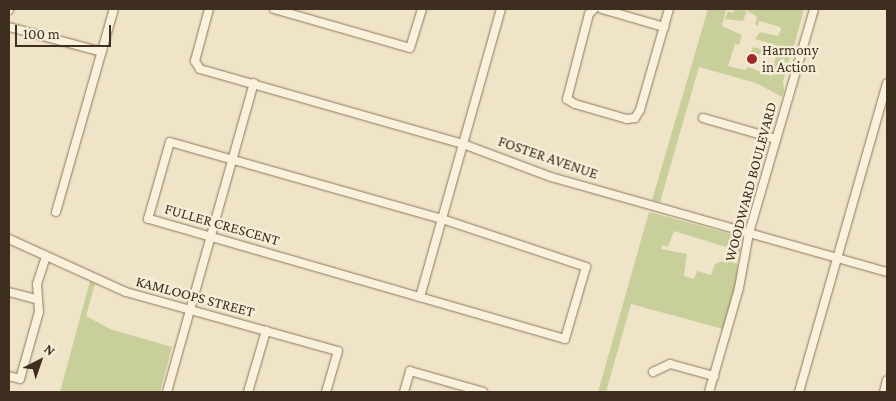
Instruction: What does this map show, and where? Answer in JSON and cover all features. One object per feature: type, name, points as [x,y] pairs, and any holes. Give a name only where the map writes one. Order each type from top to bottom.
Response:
[{"type":"street","points":[[56,212],[114,9]]},
{"type":"street","name":"FOSTER AVENUE","points":[[209,9],[195,61],[200,69],[463,144],[552,178],[887,272]]},
{"type":"street","points":[[274,9],[410,48],[422,9]]},
{"type":"street","points":[[420,297],[501,9]]},
{"type":"street","points":[[594,9],[589,14],[567,99],[575,104],[627,119],[635,118],[640,110],[669,9]]},
{"type":"street","points":[[602,9],[664,27]]},
{"type":"street","name":"WOODWARD BOULEVARD","points":[[709,392],[739,288],[749,233],[814,9]]},
{"type":"street","points":[[9,27],[102,52]]},
{"type":"street","points":[[167,392],[254,83]]},
{"type":"street","points":[[798,392],[887,83]]},
{"type":"street","points":[[703,118],[776,139]]},
{"type":"street","name":"FULLER CRESCENT","points":[[170,142],[232,160],[442,219],[586,267],[565,339],[148,219],[170,142]]},
{"type":"street","name":"KAMLOOPS STREET","points":[[9,239],[126,292],[338,351],[326,392]]},
{"type":"street","points":[[9,376],[20,379],[38,312],[35,299],[46,256]]},
{"type":"street","points":[[9,292],[35,299]]},
{"type":"street","points":[[248,392],[266,331]]},
{"type":"street","points":[[653,372],[670,364],[714,376]]},
{"type":"street","points":[[404,392],[410,371],[482,392]]},
{"type":"street","points":[[884,392],[887,380]]},
{"type":"green space","points":[[708,9],[734,9],[726,10],[722,26],[742,35],[739,45],[735,44],[728,66],[745,70],[747,67],[772,76],[776,55],[770,54],[769,57],[751,52],[753,47],[790,57],[783,81],[784,91],[782,97],[756,83],[699,67],[660,202],[652,200]]},
{"type":"green space","points":[[735,9],[747,11],[743,21],[725,19],[728,11],[732,13]]},
{"type":"green space","points":[[745,9],[804,9],[793,50],[755,39],[760,32],[778,36],[781,30],[780,27],[759,21],[758,26],[755,24],[757,17]]},
{"type":"green space","points":[[649,212],[741,237],[740,254],[734,254],[726,247],[674,231],[668,247],[663,245],[661,249],[687,254],[684,276],[694,279],[697,271],[711,275],[715,264],[725,260],[738,264],[735,288],[723,329],[631,304],[606,392],[598,392]]},
{"type":"green space","points":[[90,281],[95,284],[86,316],[110,329],[172,347],[160,392],[60,392]]},
{"type":"place","name":"Harmony in Action","points":[[752,59]]}]
